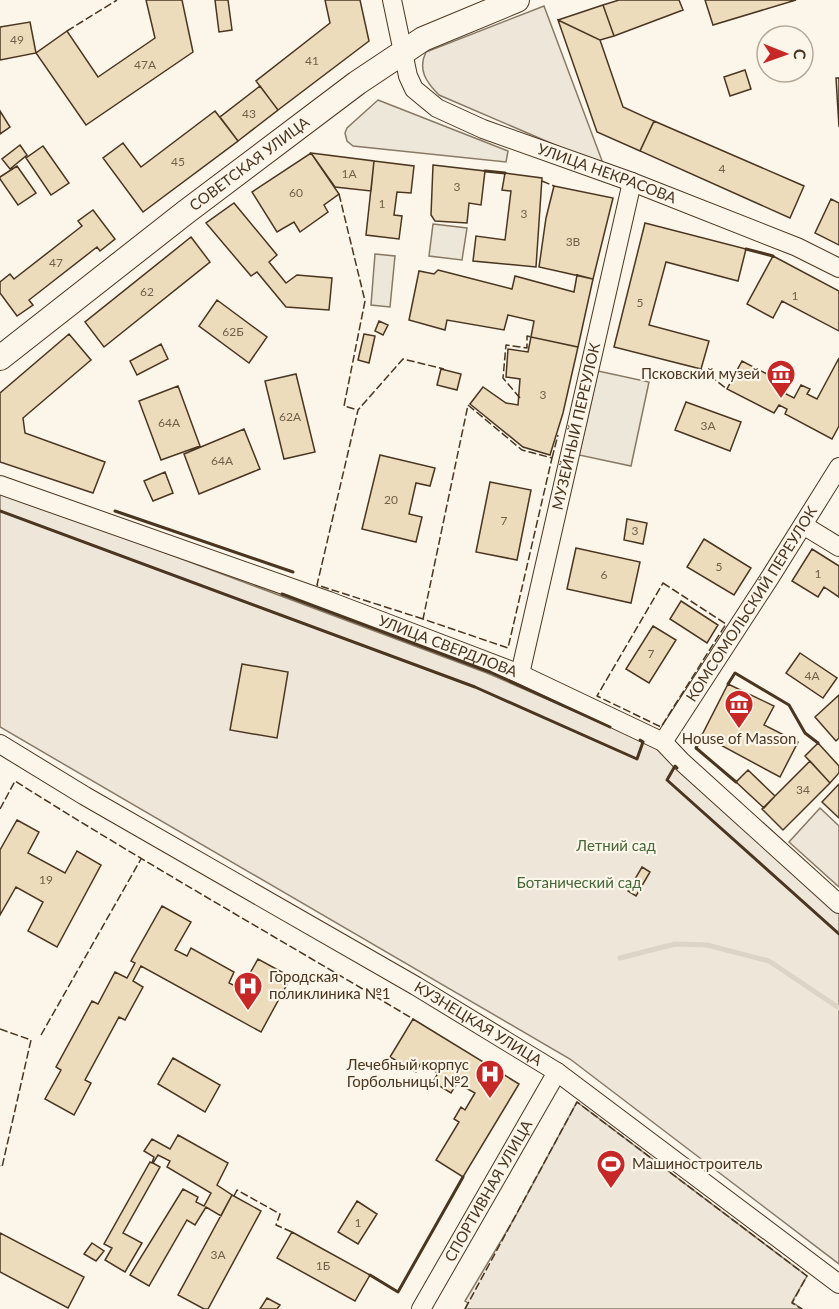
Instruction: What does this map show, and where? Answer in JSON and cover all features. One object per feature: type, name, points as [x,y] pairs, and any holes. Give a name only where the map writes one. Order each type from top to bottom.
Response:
[{"type":"main road","name":"СОВЕТСКАЯ УЛИЦА","points":[[0,358],[186,212],[357,83],[423,39],[517,0]]},
{"type":"street","name":"УЛИЦА НЕКРАСОВА","points":[[392,0],[408,76],[414,89],[437,108],[483,129],[632,182],[797,247],[839,268]]},
{"type":"street","name":"МУЗЕЙНЫЙ ПЕРЕУЛОК","points":[[520,674],[632,182]]},
{"type":"street","name":"КОМСОМОЛЬСКИЙ ПЕРЕУЛОК","points":[[663,742],[770,579],[839,467]]},
{"type":"street","name":"УЛИЦА СВЕРДЛОВА","points":[[0,486],[329,601],[520,674],[663,742],[839,904]]},
{"type":"street","points":[[803,525],[839,547]]},
{"type":"street","name":"КУЗНЕЦКАЯ УЛИЦА","points":[[0,744],[85,796],[416,986],[557,1072],[839,1284]]},
{"type":"street","name":"СПОРТИВНАЯ УЛИЦА","points":[[421,1309],[557,1072]]},
{"type":"green space","points":[[544,6],[604,166],[439,95],[425,76],[423,59],[426,52]]},
{"type":"green space","name":"Ботанический сад","points":[[0,491],[487,673],[657,747],[839,907],[839,1264],[570,1059],[0,727]]},
{"type":"green space","points":[[820,808],[839,826],[839,887],[789,842]]},
{"type":"green space","name":"Машиностроитель","points":[[577,1102],[807,1276],[792,1302],[802,1309],[465,1309],[468,1303],[465,1301],[514,1219]]},
{"type":"shaded area","points":[[378,100],[508,151],[506,162],[353,146],[347,141],[345,133],[347,128]]},
{"type":"shaded area","points":[[433,224],[467,228],[462,260],[429,256]]},
{"type":"shaded area","points":[[375,254],[395,256],[390,307],[371,305]]},
{"type":"shaded area","points":[[598,371],[649,382],[631,466],[579,455]]},
{"type":"building","points":[[146,0],[182,0],[193,52],[86,125],[36,53],[67,31],[98,77],[155,38]]},
{"type":"building","points":[[215,0],[228,0],[232,30],[219,32]]},
{"type":"building","points":[[325,0],[360,0],[369,41],[278,110],[256,81],[330,23]]},
{"type":"building","points":[[619,0],[679,0],[683,10],[614,36],[603,5]]},
{"type":"building","points":[[705,0],[796,0],[713,25]]},
{"type":"building","points":[[603,5],[614,36],[600,40],[623,107],[654,121],[640,151],[597,132],[558,20]]},
{"type":"building","points":[[603,5],[614,36],[600,40],[623,107],[654,121],[640,151],[597,132],[558,20]]},
{"type":"building","points":[[558,20],[600,40],[623,107],[654,121],[640,151],[597,132]]},
{"type":"building","points":[[30,22],[36,53],[0,60],[0,27]]},
{"type":"building","points":[[745,70],[751,89],[730,96],[724,77]]},
{"type":"building","points":[[836,78],[839,78],[839,127]]},
{"type":"building","points":[[260,86],[278,110],[238,141],[220,117]]},
{"type":"building","points":[[0,111],[10,127],[0,134]]},
{"type":"building","points":[[215,111],[238,141],[143,212],[103,158],[123,143],[141,167]]},
{"type":"building","points":[[654,121],[804,186],[790,218],[640,151]]},
{"type":"building","points":[[20,145],[27,155],[10,169],[2,159]]},
{"type":"building","points":[[43,146],[69,183],[51,195],[26,158]]},
{"type":"building","points":[[311,153],[374,161],[371,191],[335,187]]},
{"type":"building","points":[[311,153],[339,194],[324,205],[328,212],[300,232],[294,222],[277,232],[252,192]]},
{"type":"building","points":[[374,161],[414,166],[411,193],[397,192],[394,215],[402,216],[399,239],[366,235]]},
{"type":"building","points":[[433,165],[485,171],[481,205],[469,203],[467,223],[435,221],[431,215]]},
{"type":"building","points":[[17,166],[36,193],[18,205],[0,179]]},
{"type":"building","points":[[505,173],[542,178],[536,267],[473,261],[476,236],[505,240],[511,191],[502,190]]},
{"type":"building","points":[[554,186],[613,198],[593,279],[539,267],[546,218]]},
{"type":"building","points":[[831,199],[839,203],[839,245],[815,233]]},
{"type":"building","points":[[234,203],[277,255],[269,262],[286,283],[297,275],[332,278],[329,310],[286,307],[257,272],[251,276],[206,223]]},
{"type":"building","points":[[93,210],[115,239],[100,251],[97,247],[29,300],[33,305],[17,316],[0,293],[0,282],[10,274],[14,279],[82,226],[78,221]]},
{"type":"building","points":[[645,223],[746,249],[738,281],[666,262],[649,325],[709,341],[701,369],[614,347]]},
{"type":"building","points":[[191,237],[210,262],[104,347],[85,322]]},
{"type":"building","points":[[773,256],[839,291],[839,331],[782,301],[773,318],[747,304]]},
{"type":"building","points":[[438,270],[512,289],[515,276],[574,292],[577,275],[593,279],[578,347],[531,337],[534,321],[508,315],[504,330],[447,320],[445,330],[409,320],[419,271],[434,274]]},
{"type":"building","points":[[217,300],[267,337],[249,363],[199,326]]},
{"type":"building","points":[[379,321],[388,325],[383,335],[375,331]]},
{"type":"building","points":[[69,334],[91,360],[23,418],[25,433],[105,462],[93,493],[0,462],[0,393]]},
{"type":"building","points":[[364,334],[375,336],[369,363],[358,360]]},
{"type":"building","points":[[531,337],[578,347],[563,413],[550,455],[523,447],[470,404],[483,387],[506,403],[518,405],[520,379],[506,377],[508,349],[528,352]]},
{"type":"building","points":[[161,344],[168,359],[137,375],[130,361]]},
{"type":"building","name":"Псковский музей","points":[[839,358],[839,426],[832,439],[785,414],[787,409],[779,405],[774,413],[727,389],[742,361],[788,385],[784,393],[794,398],[801,385],[810,389],[807,394],[817,399]]},
{"type":"building","points":[[441,369],[461,374],[457,390],[437,385]]},
{"type":"building","points":[[296,374],[315,452],[284,459],[265,381]]},
{"type":"building","points":[[178,386],[200,446],[161,460],[139,401]]},
{"type":"building","points":[[686,402],[741,422],[730,451],[675,430]]},
{"type":"building","points":[[244,429],[260,469],[199,494],[184,454]]},
{"type":"building","points":[[380,455],[435,468],[430,486],[416,483],[409,514],[422,517],[416,542],[362,529]]},
{"type":"building","points":[[165,472],[173,493],[153,501],[144,481]]},
{"type":"building","points":[[490,482],[531,490],[517,560],[476,552]]},
{"type":"building","points":[[627,519],[647,523],[643,544],[624,540]]},
{"type":"building","points":[[704,539],[751,568],[734,595],[687,567]]},
{"type":"building","points":[[576,548],[640,562],[631,603],[567,589]]},
{"type":"building","points":[[812,549],[839,566],[839,597],[824,587],[818,597],[792,581]]},
{"type":"building","points":[[681,601],[718,625],[707,643],[670,619]]},
{"type":"building","points":[[653,626],[676,640],[649,683],[626,669]]},
{"type":"building","points":[[800,653],[837,678],[823,698],[786,673]]},
{"type":"building","points":[[242,664],[288,672],[277,738],[230,730]]},
{"type":"building","name":"House of Masson","points":[[728,684],[774,706],[764,725],[798,742],[780,777],[702,735]]},
{"type":"building","points":[[839,695],[839,738],[836,741],[815,717]]},
{"type":"building","points":[[818,743],[839,766],[839,773],[830,783],[805,756]]},
{"type":"building","points":[[810,761],[830,783],[783,830],[762,809]]},
{"type":"building","points":[[748,770],[775,796],[764,808],[736,782]]},
{"type":"building","points":[[839,784],[839,818],[822,802]]},
{"type":"building","points":[[17,820],[39,832],[28,853],[65,873],[77,851],[101,865],[57,947],[28,931],[43,902],[16,887],[0,915],[0,850]]},
{"type":"building","points":[[642,867],[650,872],[636,896],[628,891]]},
{"type":"building","name":"Городская поликлиника №1","points":[[162,906],[191,922],[175,950],[187,956],[191,948],[234,972],[229,983],[241,989],[258,959],[291,977],[261,1032],[141,966],[133,981],[143,987],[125,1020],[119,1017],[85,1080],[91,1083],[74,1115],[45,1099],[61,1070],[56,1067],[92,1001],[98,1004],[115,972],[127,978],[135,963],[131,961]]},
{"type":"building","name":"Лечебный корпус Горбольницы №2","points":[[413,1019],[519,1084],[463,1177],[436,1160],[459,1122],[454,1119],[461,1107],[465,1110],[475,1093],[457,1083],[451,1093],[433,1082],[438,1073],[421,1063],[416,1072],[390,1057]]},
{"type":"building","points":[[173,1058],[220,1085],[205,1112],[158,1084]]},
{"type":"building","points":[[178,1135],[228,1163],[217,1185],[232,1195],[221,1216],[206,1207],[195,1225],[187,1220],[149,1286],[130,1275],[183,1189],[198,1197],[196,1202],[204,1206],[211,1193],[167,1167],[170,1161],[158,1155],[153,1163],[160,1167],[123,1233],[142,1243],[125,1272],[105,1260],[112,1248],[104,1244],[150,1162],[152,1163],[154,1157],[144,1151],[152,1139],[170,1149]]},
{"type":"building","points":[[232,1195],[261,1211],[208,1309],[204,1309],[178,1295]]},
{"type":"building","points":[[357,1201],[377,1214],[358,1244],[338,1232]]},
{"type":"building","points":[[292,1232],[370,1275],[355,1301],[277,1258]]},
{"type":"building","points":[[0,1233],[84,1277],[68,1308],[0,1272]]},
{"type":"building","points":[[92,1243],[104,1251],[96,1261],[84,1254]]},
{"type":"building","points":[[267,1298],[280,1305],[277,1309],[260,1309]]},
{"type":"waterway","points":[[620,958],[675,944],[707,945],[769,961],[839,1008]]},
{"type":"fence","points":[[67,31],[117,0]]},
{"type":"fence","points":[[542,181],[554,186]]},
{"type":"fence","points":[[339,194],[365,301],[344,406],[358,410]]},
{"type":"fence","points":[[520,398],[503,378],[506,345],[527,348],[527,336],[531,337]]},
{"type":"fence","points":[[423,619],[317,585],[358,410],[403,359],[444,369]]},
{"type":"fence","points":[[701,369],[727,389]]},
{"type":"fence","points":[[468,405],[522,450],[552,458],[508,648],[423,619],[468,405]]},
{"type":"fence","points":[[552,458],[558,435]]},
{"type":"fence","points":[[663,583],[726,624],[661,727],[597,696],[663,583]]},
{"type":"fence","points":[[0,809],[15,781],[163,872],[413,1019]]},
{"type":"fence","points":[[41,1035],[141,859]]},
{"type":"fence","points":[[0,1029],[31,1040],[2,1167],[0,1166]]},
{"type":"fence","points":[[465,1309],[577,1102],[807,1276],[792,1303],[802,1309]]},
{"type":"fence","points":[[234,1196],[237,1190],[280,1214],[276,1225],[292,1232]]},
{"type":"wall","points":[[485,171],[505,173]]},
{"type":"wall","points":[[746,249],[773,256]]},
{"type":"wall","points":[[0,511],[475,687],[637,759],[643,742],[640,740]]},
{"type":"wall","points":[[115,511],[293,572]]},
{"type":"wall","points":[[282,594],[490,672],[610,727]]},
{"type":"wall","points":[[728,684],[735,673],[789,705],[805,733],[818,743]]},
{"type":"wall","points":[[702,735],[696,748],[736,782]]},
{"type":"wall","points":[[677,768],[675,766],[667,780],[839,934]]},
{"type":"wall","points":[[370,1275],[398,1292],[463,1177]]},
{"type":"place","name":"Псковский музей","points":[[781,400]]},
{"type":"place","name":"House of Masson","points":[[739,730]]},
{"type":"place","name":"Городская поликлиника №1","points":[[248,1012]]},
{"type":"place","name":"Лечебный корпус Горбольницы №2","points":[[490,1100]]},
{"type":"place","name":"Машиностроитель","points":[[611,1190]]},
{"type":"park label","name":"Летний сад","points":[[616,846]]}]
